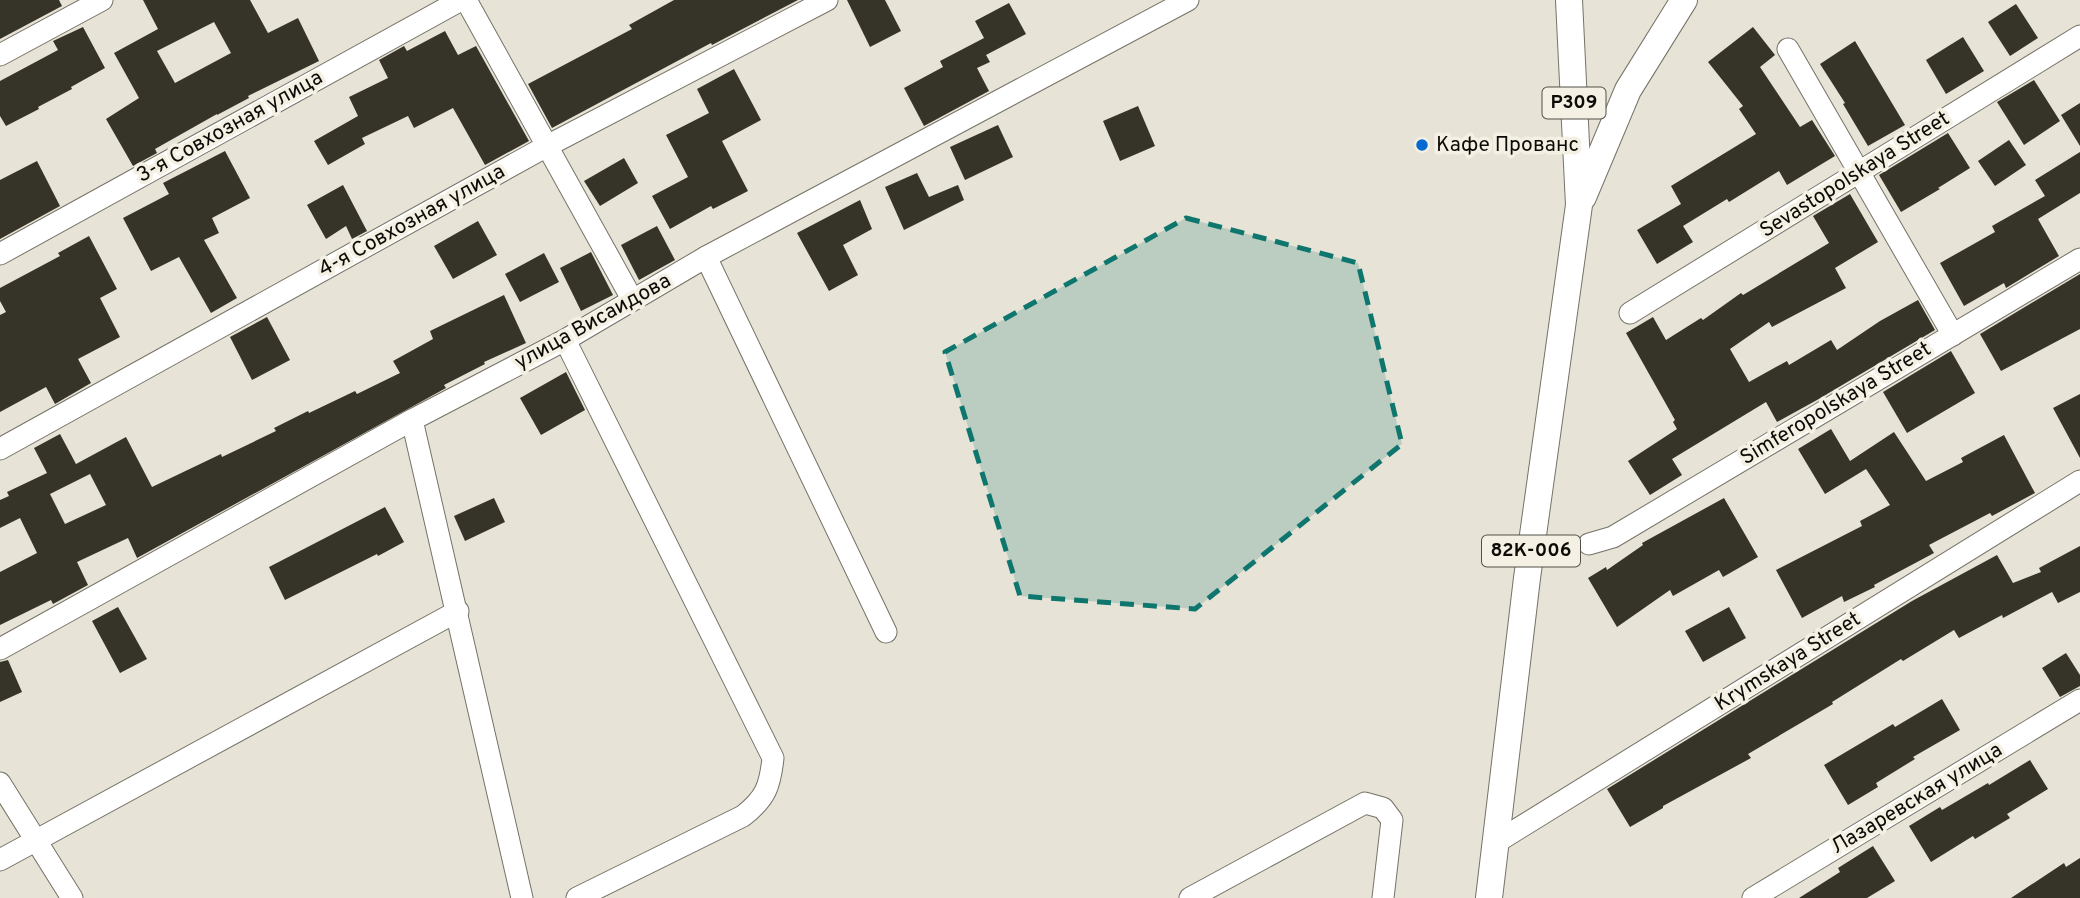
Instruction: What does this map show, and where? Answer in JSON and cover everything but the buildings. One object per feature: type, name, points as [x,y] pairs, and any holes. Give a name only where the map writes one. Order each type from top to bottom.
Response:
[{"type":"main road","name":"Р309","points":[[1569,0],[1579,205]]},
{"type":"main road","name":"82К-006","points":[[1489,898],[1527,578],[1579,205],[1628,90],[1684,0]]},
{"type":"street","points":[[0,55],[102,0]]},
{"type":"street","points":[[463,0],[632,299]]},
{"type":"street","name":"3-я Совхозная улица","points":[[0,254],[463,0]]},
{"type":"street","name":"4-я Совхозная улица","points":[[0,449],[547,146],[827,0]]},
{"type":"street","name":"улица Висаидова","points":[[0,649],[412,420],[565,340],[706,257],[1188,0]]},
{"type":"street","name":"Sevastopolskaya Street","points":[[1630,313],[2080,36]]},
{"type":"street","points":[[1788,49],[1953,335]]},
{"type":"street","points":[[706,257],[886,632]]},
{"type":"street","name":"Simferopolskaya Street","points":[[1589,544],[1613,537],[2080,259]]},
{"type":"street","points":[[565,340],[773,758],[770,779],[759,803],[743,816],[578,898]]},
{"type":"street","points":[[412,420],[522,898]]},
{"type":"street","name":"Krymskaya Street","points":[[1495,843],[2080,481]]},
{"type":"street","points":[[0,860],[458,611]]},
{"type":"street","name":"Лазаревская улица","points":[[1753,898],[2080,700]]},
{"type":"street","points":[[0,782],[72,898]]},
{"type":"street","points":[[1190,898],[1365,803],[1383,808],[1392,820],[1383,898]]},
{"type":"highlighted area","points":[[1186,218],[1358,263],[1402,444],[1195,609],[1020,596],[945,352]]},
{"type":"place","name":"Кафе Прованс","points":[[1422,145]]}]
